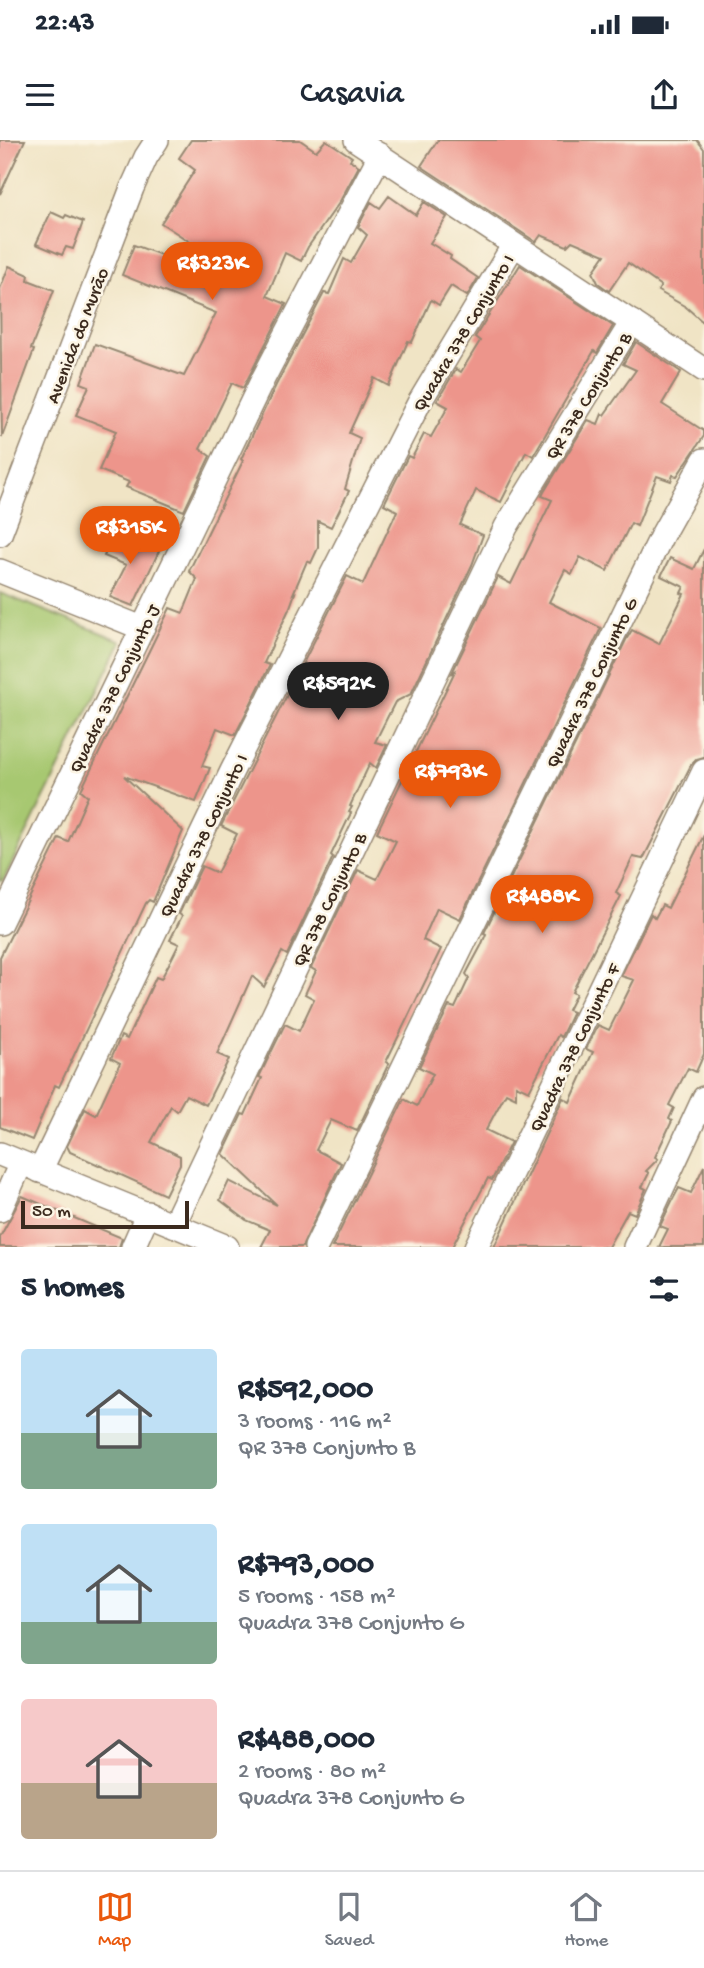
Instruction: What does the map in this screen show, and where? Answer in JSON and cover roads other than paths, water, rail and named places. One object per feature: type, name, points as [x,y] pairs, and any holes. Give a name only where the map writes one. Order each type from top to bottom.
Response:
[{"type":"street","name":"Avenida do Murão","points":[[0,534],[132,188],[157,140]]},
{"type":"street","points":[[356,140],[704,370]]},
{"type":"street","name":"Quadra 378 Conjunto J","points":[[0,923],[263,379],[380,155]]},
{"type":"street","name":"Quadra 378 Conjunto I","points":[[0,1210],[20,1163],[232,771],[413,415],[513,246]]},
{"type":"street","name":"QR 378 Conjunto B","points":[[174,1224],[506,527],[632,322]]},
{"type":"street","name":"Quadra 378 Conjunto G","points":[[316,1247],[656,547],[704,460]]},
{"type":"street","points":[[0,571],[142,628]]},
{"type":"street","name":"Quadra 378 Conjunto F","points":[[476,1247],[659,870],[704,771]]},
{"type":"street","points":[[635,1247],[704,1098]]},
{"type":"street","points":[[20,1163],[228,1247]]},
{"type":"street","points":[[133,1247],[148,1213]]}]
